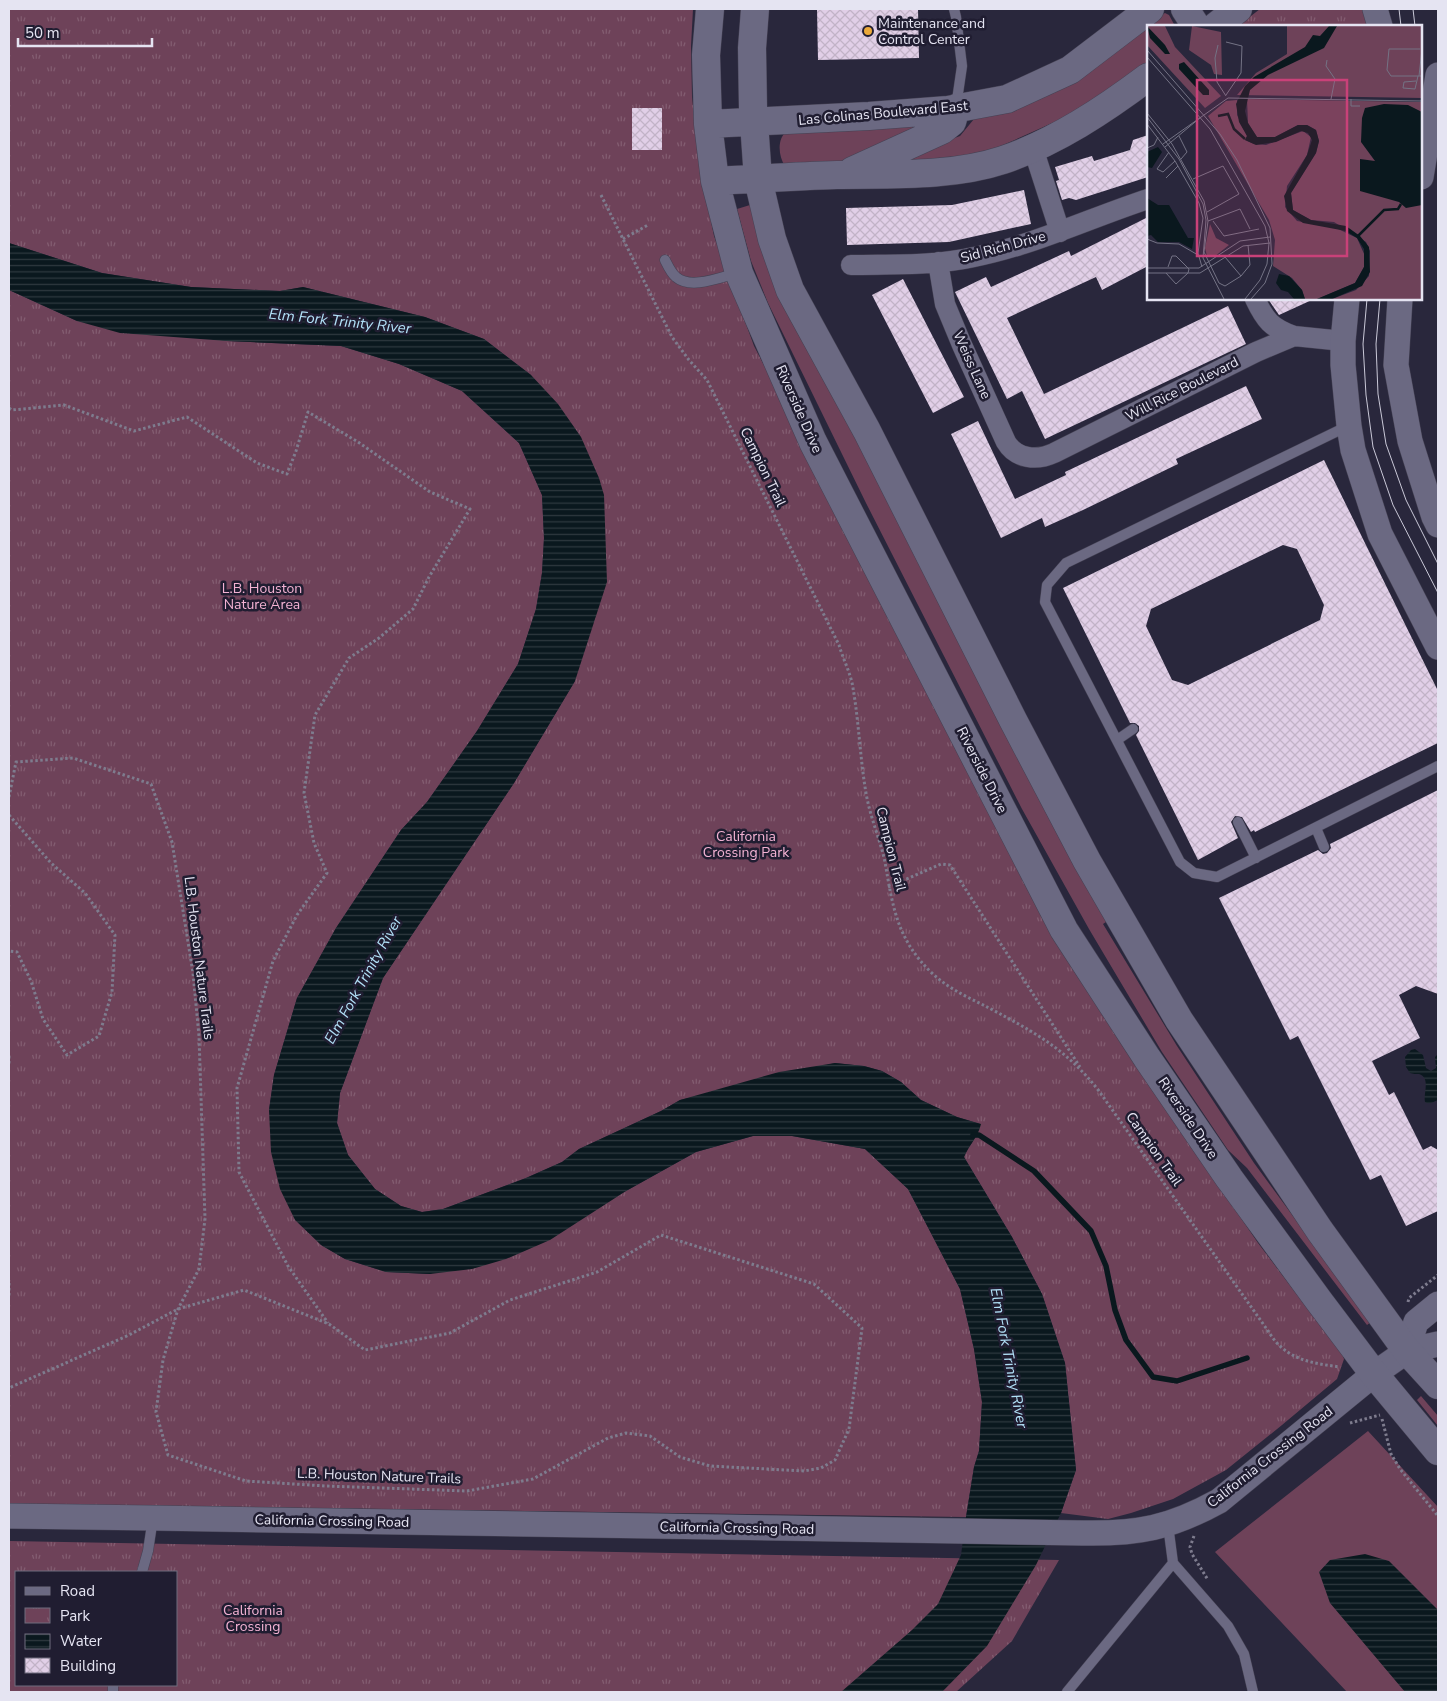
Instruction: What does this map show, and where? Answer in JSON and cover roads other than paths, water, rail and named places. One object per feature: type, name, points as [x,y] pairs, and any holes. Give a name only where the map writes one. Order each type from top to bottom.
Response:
[{"type":"main road","name":"Riverside Drive","points":[[710,9],[706,55],[708,124],[715,181],[739,273],[813,442],[1064,930],[1147,1058],[1229,1178],[1374,1374],[1438,1451]]},
{"type":"main road","points":[[755,9],[752,48],[753,122],[758,179],[772,239],[790,290],[866,430],[1013,720],[1087,861],[1179,1020],[1320,1231],[1407,1351],[1438,1385]]},
{"type":"main road","name":"Las Colinas Boulevard East","points":[[708,124],[869,116],[956,108],[1007,99],[1070,70],[1150,9]]},
{"type":"main road","points":[[1185,9],[1195,25]]},
{"type":"main road","points":[[1217,25],[1238,9]]},
{"type":"main road","points":[[715,181],[949,171],[980,166],[1033,148],[1119,99],[1147,78]]},
{"type":"main road","points":[[844,175],[942,130],[952,122],[956,108]]},
{"type":"street","points":[[1375,9],[1380,25]]},
{"type":"street","points":[[1422,171],[1438,75]]},
{"type":"street","points":[[1033,148],[1060,232]]},
{"type":"street","name":"Sid Rich Drive","points":[[851,265],[938,262],[972,258],[1060,232],[1147,199]]},
{"type":"street","name":"Weiss Lane","points":[[938,262],[945,304],[962,345],[1006,442],[1010,448],[1024,456]]},
{"type":"street","points":[[1256,300],[1266,320],[1272,326],[1294,336]]},
{"type":"street","points":[[1347,300],[1343,365],[1353,450],[1380,534],[1438,648]]},
{"type":"street","points":[[1400,300],[1396,365],[1410,441],[1438,525]]},
{"type":"street","name":"Will Rice Boulevard","points":[[1024,456],[1041,458],[1054,453],[1256,352],[1294,336],[1343,341]]},
{"type":"street","points":[[1407,1351],[1416,1322],[1438,1304]]},
{"type":"street","name":"California Crossing Road","points":[[9,1516],[1083,1534],[1111,1534],[1150,1530],[1168,1525],[1195,1525],[1219,1501],[1339,1417],[1374,1374],[1407,1351],[1438,1344]]},
{"type":"lane","points":[[954,9],[962,66],[956,108]]},
{"type":"lane","points":[[665,260],[675,276],[683,282],[701,282],[739,273]]},
{"type":"lane","points":[[1349,426],[1066,563],[1048,585],[1045,602],[1180,862],[1194,873],[1217,877],[1438,766]]},
{"type":"lane","points":[[1117,740],[1133,730]]},
{"type":"lane","points":[[1238,822],[1256,858]]},
{"type":"lane","points":[[1316,828],[1324,846]]},
{"type":"lane","points":[[142,1571],[148,1551],[153,1518]]},
{"type":"lane","points":[[1168,1525],[1173,1563],[1228,1626],[1244,1654],[1253,1692]]},
{"type":"lane","points":[[1067,1692],[1173,1563]]},
{"type":"water","name":"Elm Fork Trinity River","points":[[9,243],[102,273],[191,287],[280,291],[303,287],[425,317],[484,339],[531,375],[558,404],[581,437],[599,478],[604,495],[607,582],[575,681],[514,783],[383,978],[340,1093],[337,1123],[348,1155],[375,1189],[401,1206],[422,1212],[443,1209],[526,1178],[562,1162],[579,1149],[661,1111],[680,1100],[779,1072],[835,1063],[864,1066],[882,1071],[901,1082],[921,1100],[957,1117],[981,1124],[964,1157],[1012,1237],[1042,1294],[1065,1363],[1076,1470],[1061,1513],[1036,1565],[987,1646],[942,1692],[841,1692],[912,1630],[938,1604],[961,1555],[974,1467],[979,1451],[982,1402],[974,1349],[960,1289],[908,1189],[865,1149],[792,1136],[753,1136],[696,1152],[626,1191],[550,1240],[506,1259],[472,1269],[430,1274],[386,1272],[345,1259],[321,1245],[295,1220],[280,1189],[271,1152],[269,1110],[274,1075],[297,998],[336,928],[401,830],[427,802],[477,731],[518,664],[536,609],[542,573],[544,538],[542,495],[519,443],[462,391],[399,364],[341,346],[227,341],[120,333],[77,321],[9,290]]},
{"type":"water","points":[[1415,1049],[1423,1055],[1426,1068],[1431,1071],[1436,1068],[1435,1057],[1438,1054],[1438,1100],[1431,1103],[1425,1102],[1426,1082],[1423,1076],[1410,1073],[1406,1067],[1405,1057],[1411,1050]]},
{"type":"water","points":[[1365,1554],[1389,1561],[1438,1610],[1438,1692],[1405,1692],[1330,1603],[1319,1572],[1330,1560]]},
{"type":"waterway","points":[[973,1135],[979,1135],[1034,1171],[1091,1231],[1106,1266],[1115,1310],[1126,1340],[1153,1377],[1177,1381],[1247,1358]]},
{"type":"tram line","points":[[1399,9],[1401,25]]},
{"type":"tram line","points":[[1413,9],[1415,25]]},
{"type":"tram line","points":[[1367,300],[1363,344],[1366,395],[1373,447],[1393,505],[1438,593]]},
{"type":"tram line","points":[[1380,300],[1376,344],[1378,394],[1386,444],[1406,500],[1438,564]]},
{"type":"place","name":"Maintenance and Control Center","points":[[868,31]]},
{"type":"park label","name":"L.B. Houston Nature Area","points":[[262,596]]},
{"type":"park label","name":"California Crossing Park","points":[[746,844]]},
{"type":"park label","name":"California Crossing","points":[[253,1618]]}]
